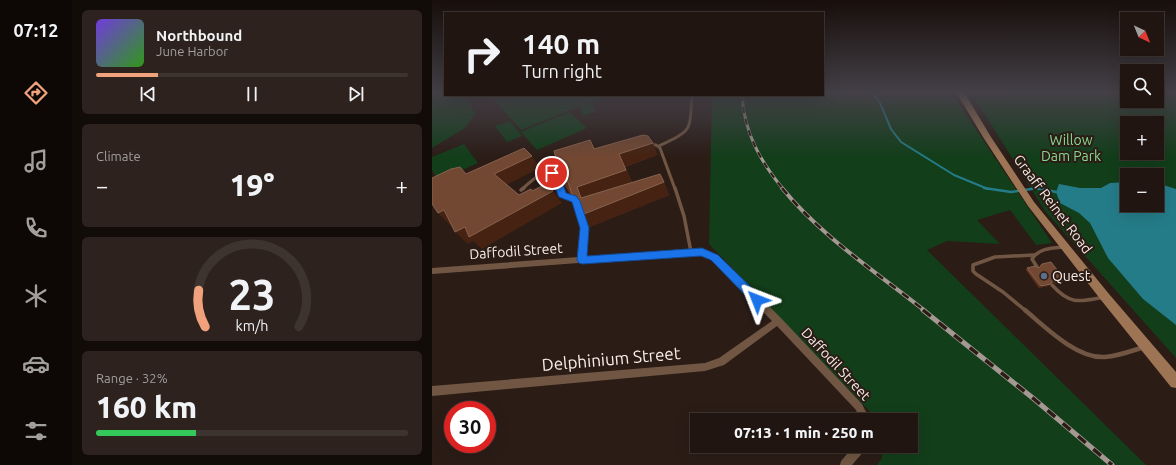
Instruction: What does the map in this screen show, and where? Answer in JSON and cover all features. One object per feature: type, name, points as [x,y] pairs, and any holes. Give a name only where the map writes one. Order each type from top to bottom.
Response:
[{"type":"main road","name":"Graaff Reinet Road","points":[[973,114],[1021,190],[1105,297],[1176,382]]},
{"type":"street","name":"Daffodil Street","points":[[432,271],[702,252],[715,258],[859,407],[862,413]]},
{"type":"street","name":"Delphinium Street","points":[[432,391],[705,368],[721,362],[778,322]]},
{"type":"street","points":[[845,465],[855,453]]},
{"type":"lane","points":[[646,145],[652,144],[659,146],[680,135],[689,127],[692,119],[691,114]]},
{"type":"lane","points":[[659,146],[666,162],[684,216],[691,252]]},
{"type":"lane","points":[[521,190],[536,176],[547,173],[555,174],[562,195],[575,199],[584,228],[582,260]]},
{"type":"lane","points":[[1065,246],[1041,251],[1034,255],[994,256],[973,265],[973,271],[1003,292],[1061,339],[1080,351],[1093,356],[1108,356],[1147,346]]},
{"type":"lane","points":[[1034,255],[1032,259],[1037,267]]},
{"type":"lane","points":[[1052,285],[1061,297],[1073,302],[1105,297]]},
{"type":"green space","points":[[432,114],[475,114],[465,128],[432,148]]},
{"type":"green space","points":[[507,114],[561,114],[521,130]]},
{"type":"green space","points":[[565,114],[571,114],[587,128],[537,150],[521,132]]},
{"type":"green space","points":[[712,114],[966,114],[1052,243],[1036,245],[1010,210],[977,220],[1000,244],[947,241],[927,250],[1146,465],[877,465],[882,458],[882,453],[918,453],[918,413],[871,413],[709,244]]},
{"type":"green space","name":"Willow Dam Park","points":[[984,114],[1176,114],[1176,358],[1045,211]]},
{"type":"green space","points":[[510,121],[522,136],[507,142],[495,126]]},
{"type":"green space","points":[[464,144],[478,163],[438,181],[432,170],[432,157]]},
{"type":"water","points":[[1120,182],[1120,212],[1164,212],[1164,185],[1176,189],[1176,325],[1143,299],[1108,258],[1090,223],[1079,213],[1060,203],[1056,192],[1059,184],[1080,188],[1101,188],[1110,183]]},
{"type":"building","points":[[643,135],[648,136],[653,143],[619,154],[626,170],[577,187],[581,198],[660,174],[664,182],[579,216],[568,182],[562,181],[554,151],[590,140],[594,149]]},
{"type":"building","points":[[524,148],[532,156],[494,174],[519,195],[531,189],[532,191],[546,184],[553,191],[469,237],[465,227],[455,232],[444,210],[438,213],[432,204],[432,178],[451,169],[460,167],[466,174]]},
{"type":"building","name":"Quest","points":[[1051,262],[1065,280],[1057,282],[1053,280],[1051,284],[1041,286],[1027,268],[1035,266],[1039,268],[1042,264]]},
{"type":"waterway","points":[[885,114],[891,129],[901,142],[954,175],[986,188]]},
{"type":"waterway","points":[[986,188],[1011,192],[1031,189]]},
{"type":"waterway","points":[[1031,189],[1042,189]]},
{"type":"waterway","points":[[1031,189],[1042,189]]},
{"type":"waterway","points":[[1042,189],[1056,192]]},
{"type":"railway","points":[[744,114],[750,134],[760,157],[783,189]]},
{"type":"railway","points":[[782,188],[831,238],[925,311]]},
{"type":"railway","points":[[923,310],[1034,399],[1112,465]]},
{"type":"place","name":"Quest","points":[[1044,276]]},
{"type":"route","points":[[552,173],[556,176],[562,195],[573,198],[576,201],[584,228],[582,260],[702,252],[715,258],[757,300]]}]
